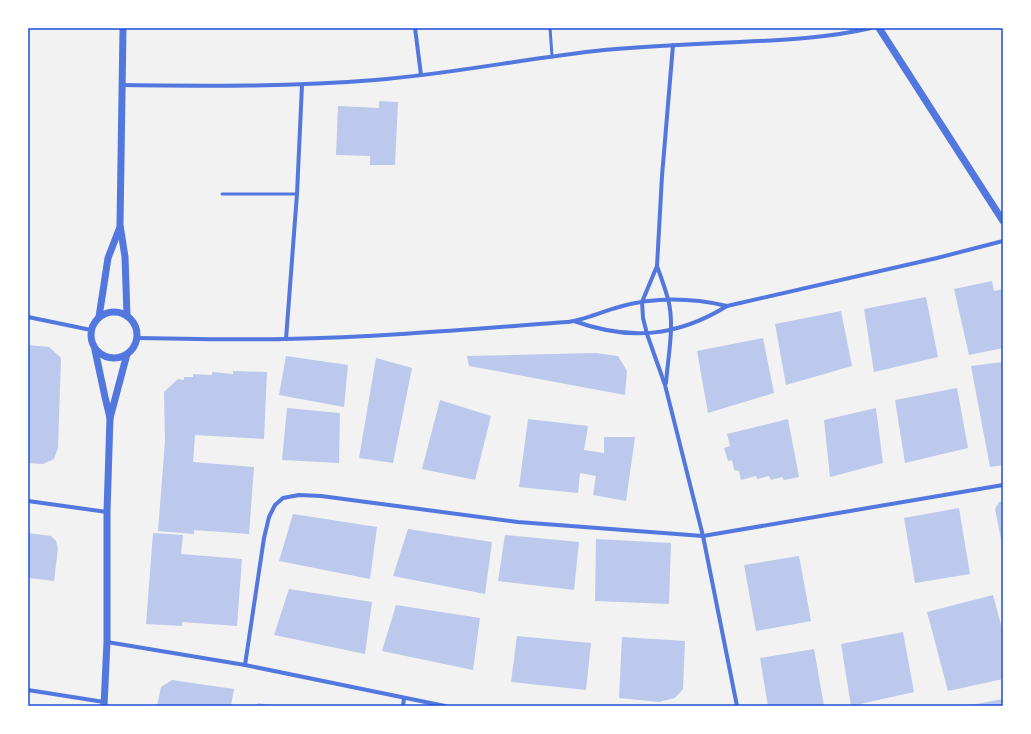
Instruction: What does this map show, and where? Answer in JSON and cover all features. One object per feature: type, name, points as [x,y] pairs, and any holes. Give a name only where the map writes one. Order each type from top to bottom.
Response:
[{"type":"street","points":[[123,28],[120,225],[125,257],[127,316]]},
{"type":"street","points":[[415,28],[421,75]]},
{"type":"street","points":[[122,85],[302,85],[376,80],[603,50],[812,38],[846,34],[871,28]]},
{"type":"street","points":[[879,28],[1001,211],[1003,221]]},
{"type":"street","points":[[673,45],[657,266],[642,302],[643,318],[647,334],[666,385],[703,536],[737,706]]},
{"type":"street","points":[[286,339],[302,85]]},
{"type":"street","points":[[99,317],[108,258],[120,225]]},
{"type":"street","points":[[574,321],[606,331],[626,334],[647,334],[670,330],[711,316],[727,306],[937,258],[1003,241]]},
{"type":"street","points":[[657,266],[668,300],[670,330],[666,385]]},
{"type":"street","points":[[137,338],[286,339],[423,333],[574,321],[607,310],[642,302],[668,300],[711,302],[727,306]]},
{"type":"street","points":[[95,349],[104,356],[110,358],[122,357],[134,347],[137,338],[135,326],[127,316],[122,313],[114,312],[99,317],[91,330],[92,343],[95,349],[104,397],[110,418]]},
{"type":"street","points":[[28,318],[91,330]]},
{"type":"street","points":[[28,690],[104,704],[107,642],[107,512],[110,418],[127,354]]},
{"type":"street","points":[[245,665],[264,538],[275,505],[283,498],[299,495],[321,496],[518,522],[703,536],[1003,485]]},
{"type":"street","points":[[28,501],[107,512]]},
{"type":"street","points":[[107,642],[245,665],[444,706]]},
{"type":"street","points":[[403,706],[404,698]]},
{"type":"lane","points":[[550,28],[552,56]]},
{"type":"lane","points":[[222,194],[296,194]]},
{"type":"building","points":[[379,101],[398,102],[395,165],[370,165],[370,156],[336,155],[338,106],[379,108]]},
{"type":"building","points":[[992,281],[994,291],[1003,289],[1003,348],[969,355],[954,289]]},
{"type":"building","points":[[926,297],[938,357],[874,372],[864,309]]},
{"type":"building","points":[[841,311],[852,366],[786,385],[775,324]]},
{"type":"building","points":[[763,338],[774,393],[708,413],[697,351]]},
{"type":"building","points":[[28,345],[49,347],[61,358],[58,448],[54,459],[43,464],[28,463]]},
{"type":"building","points":[[596,353],[618,356],[627,371],[625,395],[469,366],[467,356]]},
{"type":"building","points":[[286,356],[348,365],[344,407],[279,395]]},
{"type":"building","points":[[376,358],[412,368],[393,463],[359,458]]},
{"type":"building","points":[[1003,362],[1003,465],[990,467],[971,366]]},
{"type":"building","points":[[233,371],[267,372],[264,439],[195,435],[193,462],[254,467],[249,534],[194,530],[194,534],[158,531],[165,441],[164,392],[178,379],[184,380],[184,377],[193,377],[193,374],[212,375],[212,372],[233,374]]},
{"type":"building","points":[[957,388],[968,448],[905,463],[895,400]]},
{"type":"building","points":[[440,400],[491,416],[475,480],[422,469]]},
{"type":"building","points":[[287,408],[340,413],[339,463],[282,460]]},
{"type":"building","points":[[876,408],[883,463],[830,477],[824,420]]},
{"type":"building","points":[[528,419],[588,426],[584,450],[604,453],[604,437],[635,437],[626,501],[593,495],[596,476],[580,473],[578,493],[519,487]]},
{"type":"building","points":[[788,419],[799,477],[784,480],[782,477],[771,480],[769,476],[757,479],[756,476],[741,480],[739,471],[734,470],[732,460],[728,461],[724,448],[730,446],[727,434]]},
{"type":"building","points":[[999,502],[1003,502],[1002,544],[995,509]]},
{"type":"building","points":[[959,508],[970,574],[915,583],[904,518]]},
{"type":"building","points":[[293,514],[377,527],[370,579],[279,561]]},
{"type":"building","points":[[408,529],[492,542],[485,594],[393,576]]},
{"type":"building","points":[[28,533],[51,536],[56,541],[58,548],[54,581],[28,578]]},
{"type":"building","points":[[153,533],[183,535],[181,554],[242,559],[237,626],[182,622],[182,626],[146,624]]},
{"type":"building","points":[[505,535],[579,542],[574,590],[498,581]]},
{"type":"building","points":[[596,539],[671,543],[669,604],[595,601]]},
{"type":"building","points":[[799,556],[811,621],[756,631],[744,565]]},
{"type":"building","points":[[289,589],[372,602],[365,654],[274,635]]},
{"type":"building","points":[[993,595],[1003,632],[1003,679],[948,691],[927,612]]},
{"type":"building","points":[[396,605],[480,618],[473,670],[382,651]]},
{"type":"building","points":[[903,632],[914,692],[851,706],[841,644]]},
{"type":"building","points":[[517,636],[591,643],[586,690],[511,682]]},
{"type":"building","points":[[622,637],[685,641],[683,689],[675,698],[659,702],[619,698]]},
{"type":"building","points":[[814,649],[824,706],[768,706],[760,658]]},
{"type":"building","points":[[172,680],[234,689],[231,706],[157,706],[161,687]]},
{"type":"building","points":[[1003,699],[1003,706],[971,706],[971,705]]},
{"type":"building","points":[[258,703],[269,705],[269,706],[257,706]]}]
